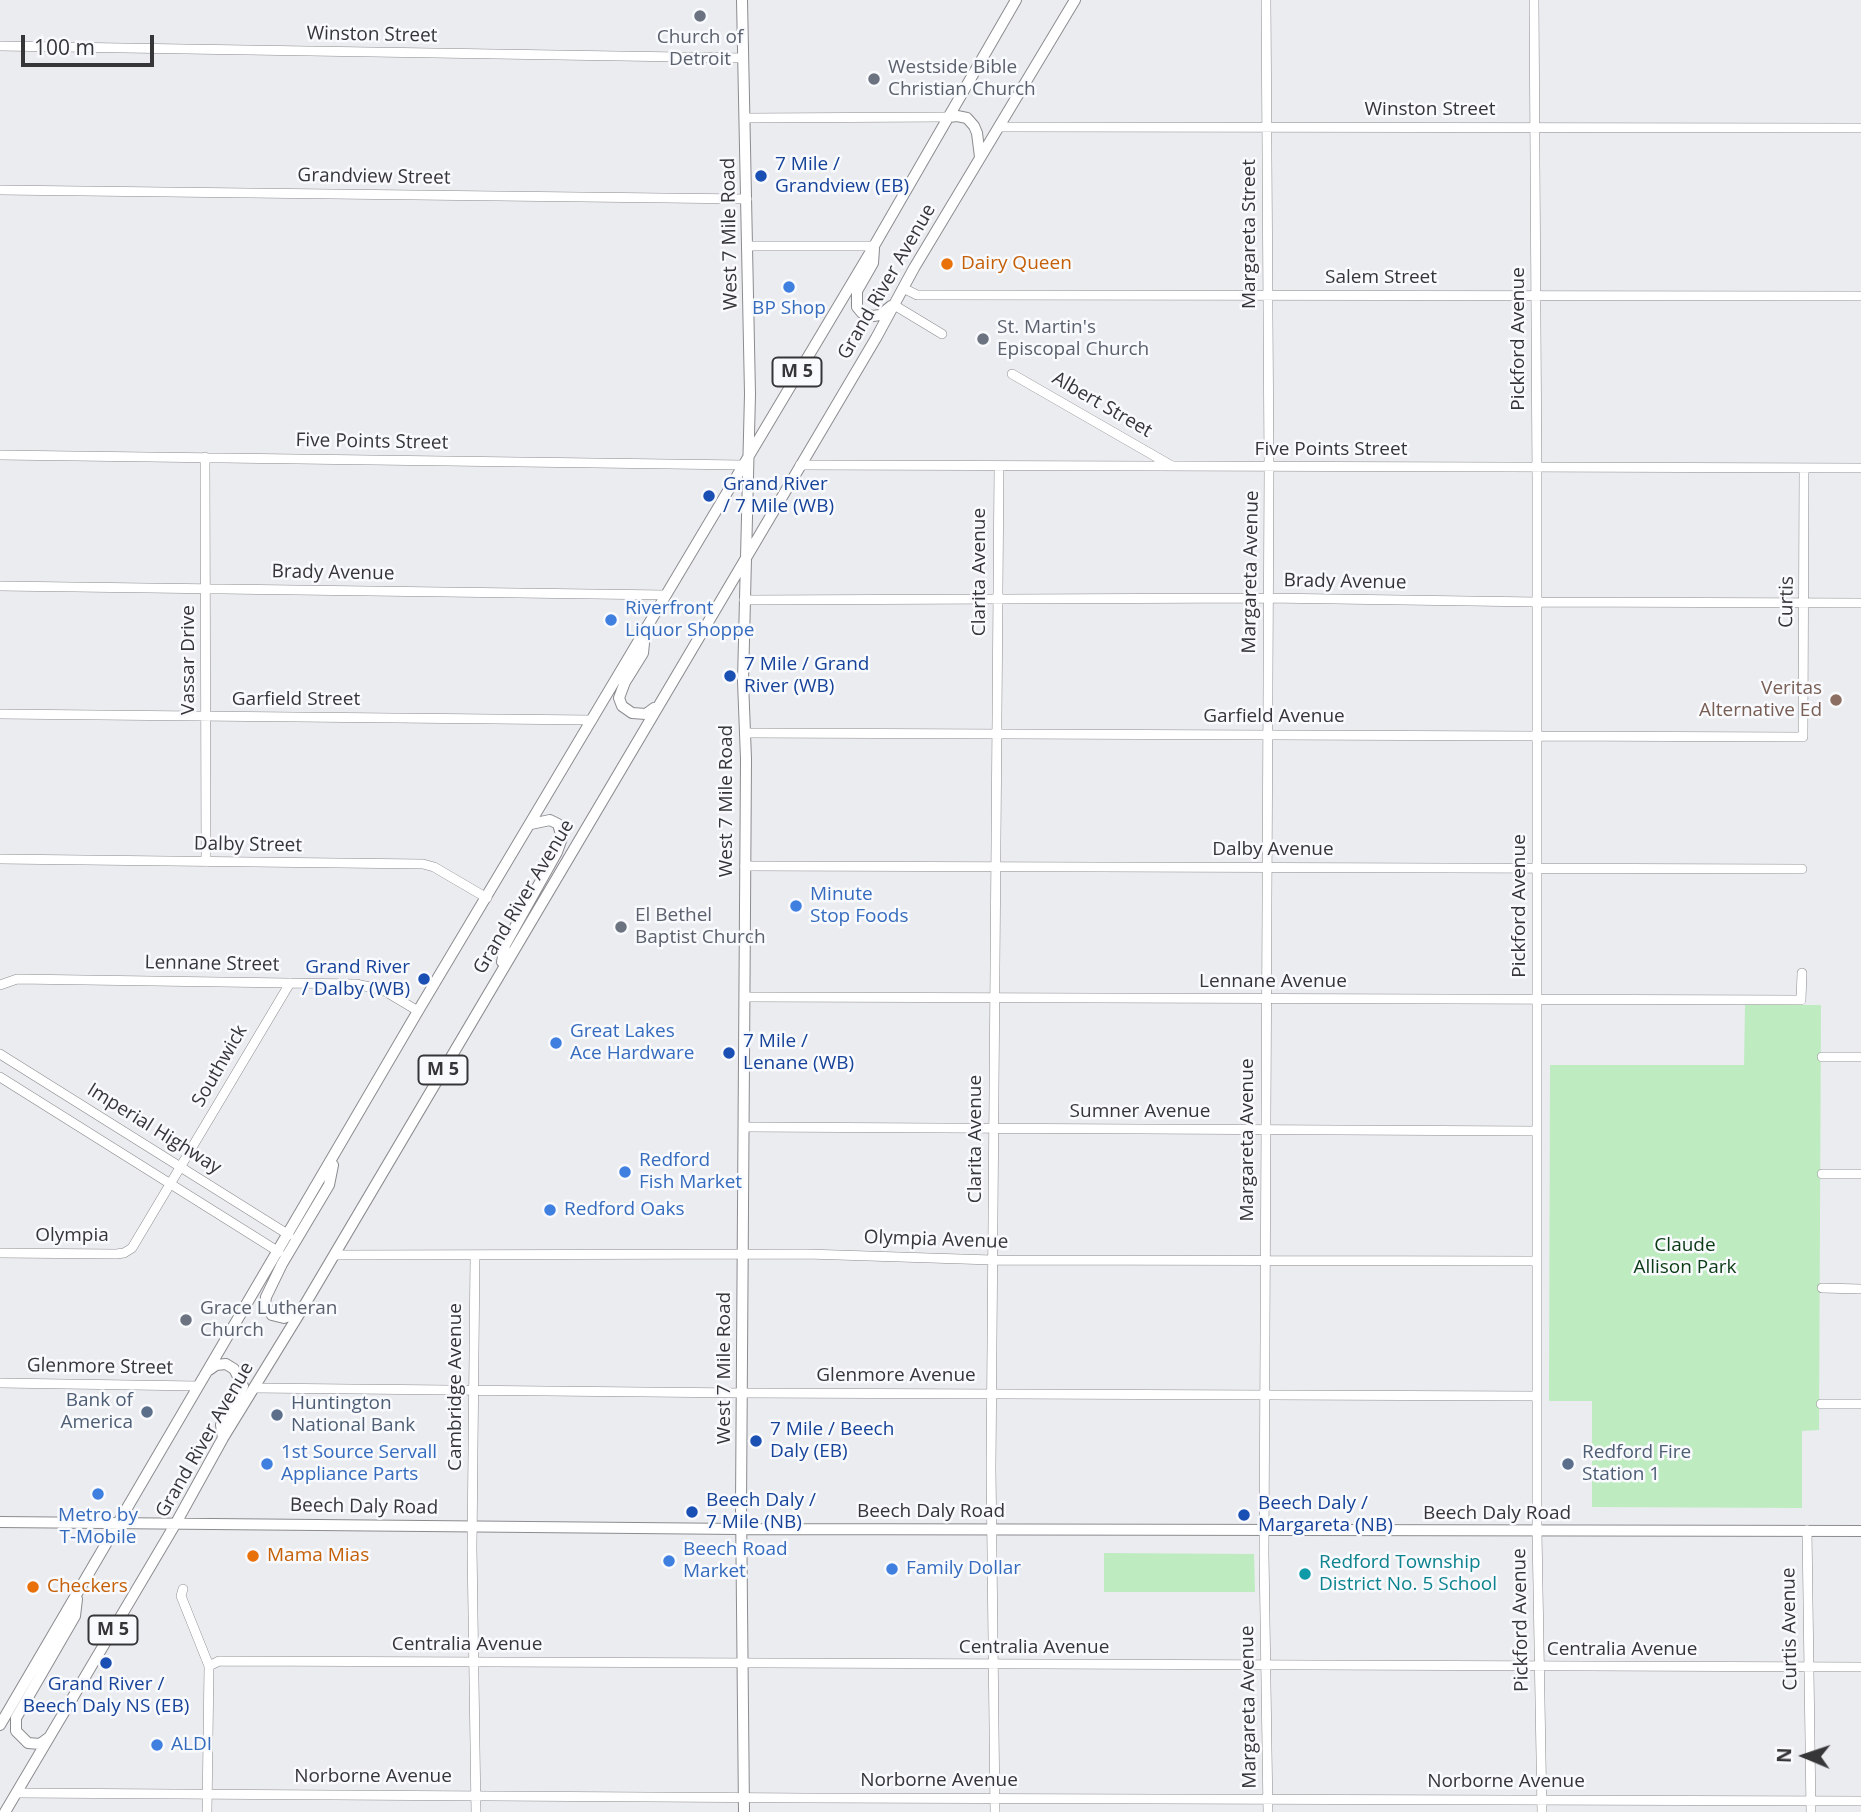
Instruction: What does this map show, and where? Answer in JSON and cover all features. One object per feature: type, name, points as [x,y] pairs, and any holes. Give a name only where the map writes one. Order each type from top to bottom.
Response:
[{"type":"main road","name":"West 7 Mile Road","points":[[742,0],[749,453],[744,600],[745,997],[741,1529],[744,1812]]},
{"type":"main road","name":"Grand River Avenue","points":[[0,1725],[418,1011],[874,246],[1016,0]]},
{"type":"main road","name":"Grand River Avenue","points":[[5,1812],[223,1438],[301,1311],[1075,0]]},
{"type":"main road","points":[[949,117],[967,118],[974,126],[980,157]]},
{"type":"main road","points":[[874,246],[873,262],[857,291],[857,307],[862,313],[873,316],[880,315],[894,305]]},
{"type":"main road","points":[[645,630],[643,653],[619,694],[620,702],[626,710],[641,715],[651,711],[661,700]]},
{"type":"main road","points":[[500,972],[505,945],[558,852],[562,838],[558,824],[551,820],[530,824]]},
{"type":"main road","points":[[301,1311],[284,1318],[272,1315],[265,1304],[266,1297],[282,1264],[329,1185],[336,1153]]},
{"type":"main road","points":[[207,1371],[216,1365],[226,1364],[234,1369],[243,1385],[221,1425],[223,1438]]},
{"type":"main road","name":"Beech Daly Road","points":[[0,1522],[741,1529],[1861,1531]]},
{"type":"main road","points":[[50,1737],[40,1744],[27,1742],[16,1731],[16,1718],[75,1616],[78,1592]]},
{"type":"street","name":"Margareta Street","points":[[1266,0],[1269,467]]},
{"type":"street","name":"Pickford Avenue","points":[[1534,0],[1537,1532],[1542,1812]]},
{"type":"street","name":"Winston Street","points":[[0,46],[743,58]]},
{"type":"street","points":[[745,118],[949,117]]},
{"type":"street","name":"Winston Street","points":[[999,127],[1861,128]]},
{"type":"street","name":"Grandview Street","points":[[0,190],[747,200]]},
{"type":"street","points":[[747,246],[874,246]]},
{"type":"street","name":"Salem Street","points":[[903,288],[917,295],[1861,296]]},
{"type":"street","points":[[894,305],[942,334]]},
{"type":"street","name":"Albert Street","points":[[1012,374],[1174,467]]},
{"type":"street","name":"Five Points Street","points":[[0,455],[743,465]]},
{"type":"street","name":"Vassar Drive","points":[[205,457],[206,862]]},
{"type":"street","name":"Five Points Street","points":[[800,465],[1861,468]]},
{"type":"street","name":"Clarita Avenue","points":[[995,1812],[991,1530],[999,466]]},
{"type":"street","name":"Margareta Avenue","points":[[1268,1812],[1264,1531],[1269,467]]},
{"type":"street","name":"Curtis","points":[[1803,737],[1804,468]]},
{"type":"street","name":"Brady Avenue","points":[[0,586],[666,595]]},
{"type":"street","name":"Brady Avenue","points":[[744,600],[1268,598],[1537,603],[1861,603]]},
{"type":"street","name":"Garfield Street","points":[[0,714],[592,720]]},
{"type":"street","name":"Garfield Avenue","points":[[745,733],[1803,737]]},
{"type":"street","name":"Dalby Street","points":[[0,859],[423,864],[434,867],[487,898]]},
{"type":"street","name":"Dalby Avenue","points":[[745,866],[1802,869]]},
{"type":"street","name":"Lennane Avenue","points":[[745,997],[1801,1000],[1802,973]]},
{"type":"street","name":"Lennane Street","points":[[0,985],[17,979],[356,984],[383,990],[418,1011]]},
{"type":"street","name":"Southwick","points":[[181,1167],[290,983]]},
{"type":"street","name":"Imperial Highway","points":[[0,1054],[289,1235]]},
{"type":"street","points":[[1822,1057],[1861,1057]]},
{"type":"street","name":"Imperial Highway","points":[[0,1077],[279,1252]]},
{"type":"street","name":"Sumner Avenue","points":[[744,1127],[1537,1131]]},
{"type":"street","name":"Olympia","points":[[0,1253],[124,1253],[132,1248],[181,1167]]},
{"type":"street","points":[[1822,1174],[1861,1174]]},
{"type":"street","name":"Olympia Avenue","points":[[334,1255],[807,1254],[992,1260],[1537,1261]]},
{"type":"street","name":"Cambridge Avenue","points":[[475,1256],[473,1526],[477,1812]]},
{"type":"street","points":[[1822,1289],[1861,1289]]},
{"type":"street","name":"Glenmore Street","points":[[0,1382],[198,1387]]},
{"type":"street","name":"Glenmore Avenue","points":[[254,1388],[1537,1396]]},
{"type":"street","points":[[1821,1404],[1861,1404]]},
{"type":"street","name":"Curtis Avenue","points":[[1807,1530],[1811,1812]]},
{"type":"street","points":[[183,1589],[181,1596],[209,1666],[207,1812]]},
{"type":"street","name":"Centralia Avenue","points":[[209,1666],[219,1661],[1861,1667]]},
{"type":"street","name":"Norborne Avenue","points":[[18,1793],[1861,1801]]},
{"type":"green space","name":"Claude Allison Park","points":[[1745,1005],[1821,1005],[1819,1430],[1802,1431],[1802,1508],[1592,1507],[1592,1401],[1549,1401],[1550,1065],[1744,1065]]},
{"type":"green space","points":[[1104,1553],[1254,1554],[1255,1592],[1104,1592]]},
{"type":"place","name":"Church of Detroit","points":[[700,16]]},
{"type":"place","name":"Westside Bible Christian Church","points":[[874,79]]},
{"type":"place","name":"7 Mile / Grandview (EB)","points":[[761,176]]},
{"type":"place","name":"Dairy Queen","points":[[947,264]]},
{"type":"place","name":"BP Shop","points":[[789,287]]},
{"type":"place","name":"St. Martin's Episcopal Church","points":[[983,339]]},
{"type":"place","name":"Grand River / 7 Mile (WB)","points":[[709,496]]},
{"type":"place","name":"Riverfront Liquor Shoppe","points":[[611,620]]},
{"type":"place","name":"7 Mile / Grand River (WB)","points":[[730,676]]},
{"type":"place","name":"Veritas Alternative Ed","points":[[1836,700]]},
{"type":"place","name":"Minute Stop Foods","points":[[796,906]]},
{"type":"place","name":"El Bethel Baptist Church","points":[[621,927]]},
{"type":"place","name":"Grand River / Dalby (WB)","points":[[424,979]]},
{"type":"place","name":"Great Lakes Ace Hardware","points":[[556,1043]]},
{"type":"place","name":"7 Mile / Lenane (WB)","points":[[729,1053]]},
{"type":"place","name":"Redford Fish Market","points":[[625,1172]]},
{"type":"place","name":"Redford Oaks","points":[[550,1210]]},
{"type":"place","name":"Grace Lutheran Church","points":[[186,1320]]},
{"type":"place","name":"Bank of America","points":[[147,1412]]},
{"type":"place","name":"Huntington National Bank","points":[[277,1415]]},
{"type":"place","name":"7 Mile / Beech Daly (EB)","points":[[756,1441]]},
{"type":"place","name":"1st Source Servall Appliance Parts","points":[[267,1464]]},
{"type":"place","name":"Redford Fire Station 1","points":[[1568,1464]]},
{"type":"place","name":"Metro by T-Mobile","points":[[98,1494]]},
{"type":"place","name":"Beech Daly / 7 Mile (NB)","points":[[692,1512]]},
{"type":"place","name":"Beech Daly / Margareta (NB)","points":[[1244,1515]]},
{"type":"place","name":"Mama Mias","points":[[253,1556]]},
{"type":"place","name":"Beech Road Market","points":[[669,1561]]},
{"type":"place","name":"Family Dollar","points":[[892,1569]]},
{"type":"place","name":"Redford Township District No. 5 School","points":[[1305,1574]]},
{"type":"place","name":"Checkers","points":[[33,1587]]},
{"type":"place","name":"Grand River / Beech Daly NS (EB)","points":[[106,1663]]},
{"type":"place","name":"ALDI","points":[[157,1745]]}]
